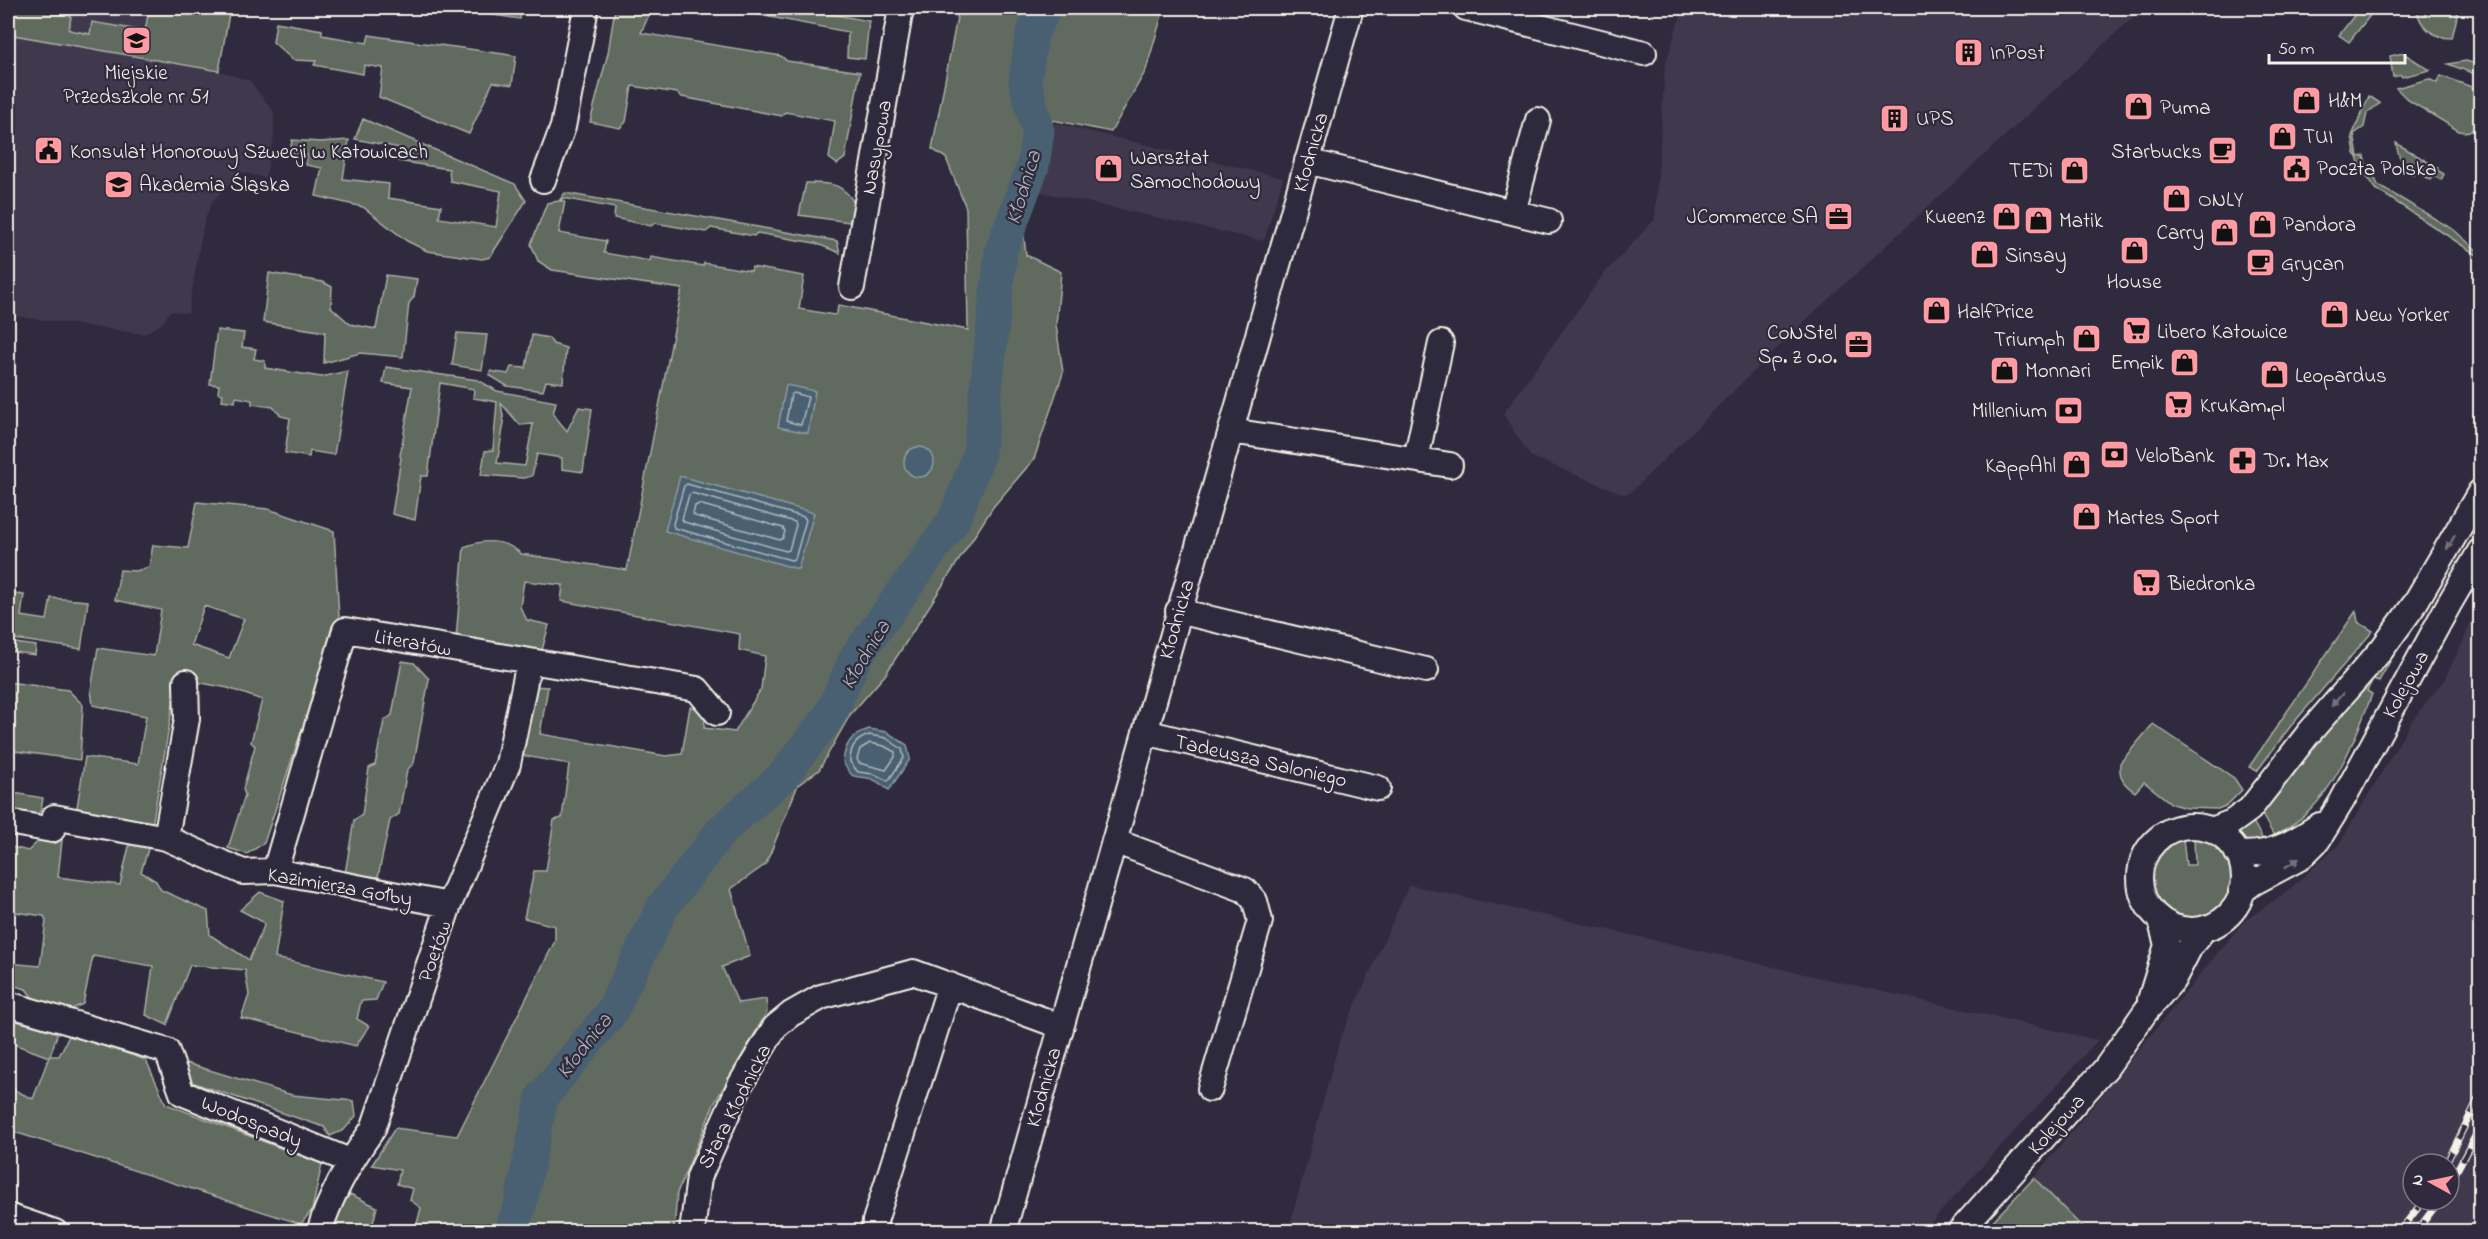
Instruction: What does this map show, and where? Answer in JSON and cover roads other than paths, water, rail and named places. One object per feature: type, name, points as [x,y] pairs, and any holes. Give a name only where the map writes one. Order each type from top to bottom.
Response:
[{"type":"street","points":[[543,180],[563,127],[585,8]]},
{"type":"street","name":"Nasypowa","points":[[852,287],[901,8]]},
{"type":"street","name":"Kłodnicka","points":[[1003,1232],[1351,8]]},
{"type":"street","points":[[1466,8],[1644,53]]},
{"type":"street","points":[[1513,212],[1538,120]]},
{"type":"street","points":[[1307,161],[1549,221]]},
{"type":"street","points":[[1416,459],[1441,343]]},
{"type":"street","points":[[1231,431],[1450,465]]},
{"type":"street","points":[[2212,830],[2232,822],[2250,809],[2308,734],[2382,649],[2414,605],[2481,492]]},
{"type":"street","name":"Kolejowa","points":[[2241,892],[2253,883],[2300,858],[2318,840],[2449,604],[2481,551]]},
{"type":"street","points":[[1178,611],[1426,670]]},
{"type":"street","name":"Literatów","points":[[275,871],[345,630],[697,688],[717,713]]},
{"type":"street","name":"Poetów","points":[[319,1232],[327,1206],[350,1161],[373,1129],[449,905],[508,764],[529,662]]},
{"type":"street","points":[[166,838],[188,719],[186,682]]},
{"type":"street","name":"Tadeusza Saloniego","points":[[1144,732],[1378,788]]},
{"type":"street","name":"Kazimierza Gołby","points":[[8,822],[52,830],[54,817],[166,838],[243,872],[275,871],[449,905]]},
{"type":"street","points":[[2237,854],[2256,855],[2274,851],[2331,818]]},
{"type":"street","points":[[2194,826],[2212,830],[2222,836],[2237,854],[2243,872],[2241,892],[2232,911],[2224,918],[2205,928],[2183,929],[2160,919],[2148,906],[2141,889],[2141,866],[2148,851],[2164,834],[2178,828],[2194,826]]},
{"type":"street","points":[[1114,841],[1245,890],[1255,901],[1260,921],[1210,1089]]},
{"type":"street","name":"Kolejowa","points":[[2146,1011],[2167,945],[2160,919]]},
{"type":"street","name":"Kolejowa","points":[[1959,1232],[2096,1080],[2146,1011],[2173,980],[2191,945],[2205,928]]},
{"type":"street","name":"Stara Kłodnicka","points":[[692,1232],[699,1177],[740,1085],[776,1027],[791,1014],[820,997],[906,972],[913,972],[1060,1026]]},
{"type":"street","points":[[874,1232],[873,1226],[950,985]]},
{"type":"street","name":"Wodospady","points":[[8,1004],[168,1051],[182,1093],[350,1161]]},
{"type":"street","points":[[8,1216],[55,1232]]},
{"type":"water","points":[[786,385],[815,391],[808,433],[778,427]]},
{"type":"water","points":[[919,447],[929,452],[934,462],[929,472],[919,477],[909,472],[904,462],[909,452]]},
{"type":"water","points":[[680,476],[814,513],[798,569],[665,531]]},
{"type":"water","points":[[869,729],[887,732],[907,745],[910,759],[889,790],[872,779],[855,777],[843,762],[845,750],[853,737]]},
{"type":"waterway","name":"Kłodnica","points":[[510,1232],[520,1206],[542,1097],[611,1013],[662,908],[722,830],[782,777],[830,715],[856,657],[954,520],[979,454],[1001,251],[1033,166],[1038,131],[1025,81],[1032,34],[1045,8]]},
{"type":"railway","points":[[2452,1152],[2480,1095]]},
{"type":"railway","points":[[2461,1163],[2480,1127]]},
{"type":"railway","points":[[2399,1232],[2415,1212]]},
{"type":"railway","points":[[2416,1232],[2431,1212]]},
{"type":"place","name":"Miejskie Przedszkole nr 51","points":[[136,41]]},
{"type":"place","name":"InPost","points":[[1969,52]]},
{"type":"place","name":"H&M","points":[[2307,100]]},
{"type":"place","name":"Puma","points":[[2139,107]]},
{"type":"place","name":"UPS","points":[[1895,118]]},
{"type":"place","name":"TUI","points":[[2282,136]]},
{"type":"place","name":"Konsulat Honorowy Szwecji w Katowicach","points":[[49,151]]},
{"type":"place","name":"Starbucks","points":[[2223,151]]},
{"type":"place","name":"Poczta Polska","points":[[2296,168]]},
{"type":"place","name":"Warsztat Samochodowy","points":[[1109,169]]},
{"type":"place","name":"TEDi","points":[[2074,170]]},
{"type":"place","name":"Akademia Śląska","points":[[118,184]]},
{"type":"place","name":"ONLY","points":[[2177,199]]},
{"type":"place","name":"JCommerce SA","points":[[1839,216]]},
{"type":"place","name":"Kueenz","points":[[2006,216]]},
{"type":"place","name":"Matik","points":[[2038,220]]},
{"type":"place","name":"Pandora","points":[[2262,224]]},
{"type":"place","name":"Carry","points":[[2225,232]]},
{"type":"place","name":"House","points":[[2134,250]]},
{"type":"place","name":"Sinsay","points":[[1984,255]]},
{"type":"place","name":"Grycan","points":[[2260,263]]},
{"type":"place","name":"HalfPrice","points":[[1936,311]]},
{"type":"place","name":"New Yorker","points":[[2334,314]]},
{"type":"place","name":"Libero Katowice","points":[[2136,331]]},
{"type":"place","name":"Triumph","points":[[2086,339]]},
{"type":"place","name":"CoNStel Sp. z o.o.","points":[[1858,344]]},
{"type":"place","name":"Empik","points":[[2185,362]]},
{"type":"place","name":"Monnari","points":[[2004,370]]},
{"type":"place","name":"Leopardus","points":[[2274,375]]},
{"type":"place","name":"KruKam.pl","points":[[2179,405]]},
{"type":"place","name":"Millenium","points":[[2068,410]]},
{"type":"place","name":"VeloBank","points":[[2115,455]]},
{"type":"place","name":"Dr. Max","points":[[2243,460]]},
{"type":"place","name":"KappAhl","points":[[2077,465]]},
{"type":"place","name":"Martes Sport","points":[[2086,517]]},
{"type":"place","name":"Biedronka","points":[[2147,583]]}]
